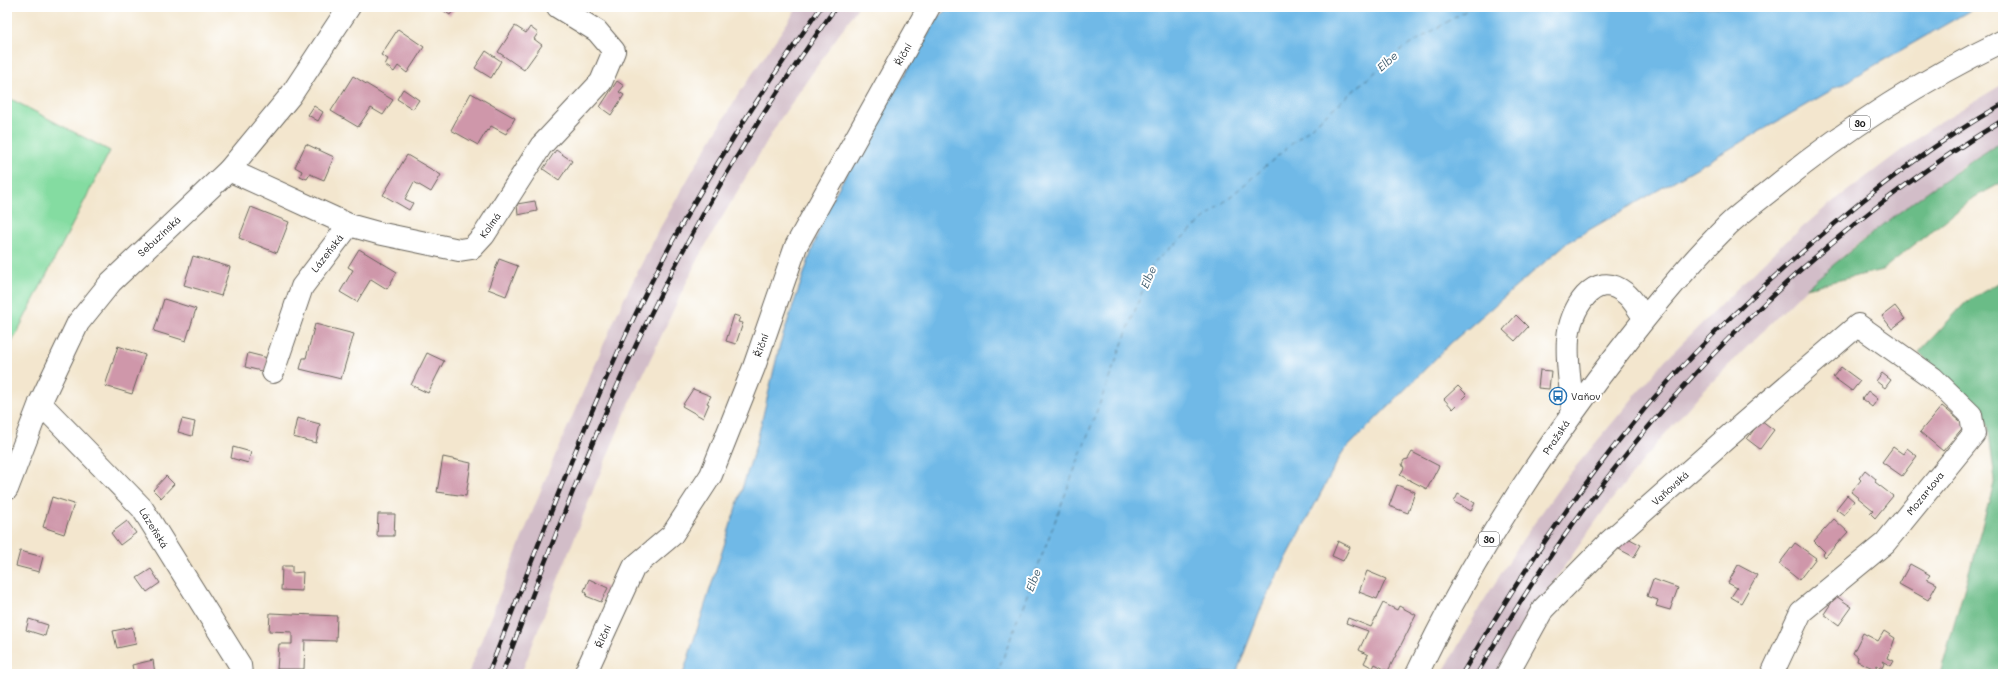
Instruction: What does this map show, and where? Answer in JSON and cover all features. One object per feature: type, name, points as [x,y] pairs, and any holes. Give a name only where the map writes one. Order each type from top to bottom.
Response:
[{"type":"street","name":"Sebuzínská","points":[[7,489],[40,403],[78,323],[111,282],[229,170],[291,95],[349,7]]},
{"type":"street","name":"Kolmá","points":[[229,170],[350,225],[378,233],[459,250],[472,248],[484,235],[541,146],[601,82],[614,51],[597,31],[558,7]]},
{"type":"street","name":"Říční","points":[[585,674],[634,567],[672,535],[711,475],[754,367],[796,246],[929,7]]},
{"type":"street","name":"Pražská","points":[[1417,674],[1481,553],[1511,504],[1574,412],[1644,317],[1729,224],[1798,168],[1849,130],[1901,96],[2003,42]]},
{"type":"street","name":"Lázeňská","points":[[273,372],[302,287],[350,225]]},
{"type":"street","points":[[1574,412],[1568,364],[1568,337],[1574,310],[1590,290],[1609,286],[1625,293],[1644,317]]},
{"type":"street","name":"Vaňovská","points":[[1507,674],[1543,609],[1610,541],[1858,325]]},
{"type":"street","name":"Mozartova","points":[[1772,674],[1801,612],[1885,543],[1974,434],[1971,415],[1933,378],[1858,325]]},
{"type":"street","name":"Lázeňská","points":[[40,403],[142,508],[240,665],[241,674]]},
{"type":"shaded area","points":[[798,7],[858,7],[779,121],[698,258],[630,402],[596,483],[521,674],[468,674],[551,465],[620,307],[656,235],[697,163],[738,95]]},
{"type":"shaded area","points":[[2003,84],[2003,141],[1962,166],[1856,245],[1806,288],[1701,393],[1658,442],[1606,507],[1564,567],[1523,630],[1497,674],[1442,674],[1481,605],[1523,539],[1567,477],[1665,360],[1774,252],[1826,207],[1935,125]]},
{"type":"green space","points":[[7,97],[110,151],[7,352]]},
{"type":"green space","points":[[2003,141],[2003,182],[1975,197],[1882,270],[1806,288],[1926,192]]},
{"type":"green space","points":[[2000,282],[2003,288],[2003,674],[1940,674],[1995,480],[1988,425],[1919,352],[1966,302]]},
{"type":"water","name":"Elbe","points":[[950,7],[1976,7],[1568,242],[1452,342],[1342,453],[1264,601],[1236,674],[683,674],[756,445],[780,344],[826,209],[939,16]]},
{"type":"building","points":[[438,7],[456,7],[450,15]]},
{"type":"building","points":[[515,26],[526,33],[530,27],[538,33],[534,39],[542,45],[524,70],[498,52]]},
{"type":"building","points":[[398,29],[424,47],[407,73],[398,66],[394,72],[385,65],[388,59],[381,55]]},
{"type":"building","points":[[486,51],[501,61],[491,78],[475,68]]},
{"type":"building","points":[[353,76],[393,100],[383,115],[371,108],[358,127],[331,111]]},
{"type":"building","points":[[617,81],[624,86],[619,92],[624,95],[611,115],[600,107]]},
{"type":"building","points":[[403,89],[419,100],[413,109],[397,99]]},
{"type":"building","points":[[471,93],[515,118],[506,134],[491,126],[478,145],[451,130]]},
{"type":"building","points":[[314,106],[323,112],[318,121],[308,115]]},
{"type":"building","points":[[306,144],[334,157],[324,180],[310,174],[307,179],[300,176],[302,171],[295,167]]},
{"type":"building","points":[[556,150],[572,161],[559,180],[543,169]]},
{"type":"building","points":[[407,155],[441,175],[431,192],[414,182],[405,199],[413,203],[409,210],[383,195]]},
{"type":"building","points":[[535,201],[537,211],[518,215],[517,204]]},
{"type":"building","points":[[251,207],[289,222],[277,253],[239,238]]},
{"type":"building","points":[[359,249],[397,272],[387,289],[371,279],[357,302],[340,292],[353,270],[348,267]]},
{"type":"building","points":[[193,256],[230,267],[221,296],[184,285]]},
{"type":"building","points":[[499,259],[518,266],[506,296],[488,289]]},
{"type":"building","points":[[164,299],[196,309],[186,341],[154,331]]},
{"type":"building","points":[[1895,306],[1905,319],[1892,329],[1882,316]]},
{"type":"building","points":[[734,315],[740,317],[738,322],[743,323],[736,344],[726,341]]},
{"type":"building","points":[[1516,315],[1528,327],[1515,341],[1503,330]]},
{"type":"building","points":[[315,324],[354,334],[341,379],[300,369],[303,358],[306,358]]},
{"type":"building","points":[[118,346],[145,355],[132,394],[105,386]]},
{"type":"building","points":[[248,353],[268,358],[265,372],[245,367]]},
{"type":"building","points":[[427,353],[444,361],[428,393],[411,385]]},
{"type":"building","points":[[1841,367],[1860,381],[1852,391],[1833,377]]},
{"type":"building","points":[[1540,370],[1551,371],[1549,389],[1538,388]]},
{"type":"building","points":[[1882,373],[1891,380],[1885,388],[1876,381]]},
{"type":"building","points":[[1458,386],[1467,395],[1453,409],[1444,399]]},
{"type":"building","points":[[693,389],[711,396],[707,403],[709,404],[703,418],[682,406]]},
{"type":"building","points":[[1868,391],[1878,399],[1872,407],[1862,399]]},
{"type":"building","points":[[1942,406],[1965,425],[1943,451],[1920,432]]},
{"type":"building","points":[[297,418],[320,424],[316,443],[293,437]]},
{"type":"building","points":[[182,419],[195,422],[192,436],[178,432]]},
{"type":"building","points":[[1761,420],[1774,430],[1760,449],[1747,439]]},
{"type":"building","points":[[233,447],[251,452],[248,463],[231,458]]},
{"type":"building","points":[[1893,447],[1903,454],[1907,448],[1917,456],[1902,476],[1882,462]]},
{"type":"building","points":[[1412,452],[1439,466],[1427,489],[1400,475],[1404,468],[1402,464],[1404,460],[1408,459]]},
{"type":"building","points":[[443,457],[471,463],[466,496],[437,492]]},
{"type":"building","points":[[1865,470],[1876,479],[1875,482],[1893,496],[1875,518],[1870,513],[1873,510],[1851,492],[1861,480],[1859,478]]},
{"type":"building","points":[[166,476],[174,484],[161,498],[153,490]]},
{"type":"building","points":[[1397,485],[1415,492],[1408,513],[1389,506]]},
{"type":"building","points":[[1458,494],[1475,503],[1471,511],[1454,502]]},
{"type":"building","points":[[1847,495],[1854,501],[1844,515],[1836,509]]},
{"type":"building","points":[[52,497],[74,504],[64,534],[43,527]]},
{"type":"building","points":[[378,514],[395,514],[394,536],[377,536]]},
{"type":"building","points":[[1834,519],[1848,532],[1825,557],[1823,554],[1825,552],[1814,541]]},
{"type":"building","points":[[127,521],[136,533],[120,545],[111,533]]},
{"type":"building","points":[[1624,536],[1641,545],[1634,557],[1617,548]]},
{"type":"building","points":[[1338,541],[1350,547],[1343,561],[1332,556]]},
{"type":"building","points":[[1795,543],[1816,558],[1799,580],[1779,564]]},
{"type":"building","points":[[20,551],[43,557],[39,572],[16,566]]},
{"type":"building","points":[[1910,564],[1930,575],[1927,579],[1937,584],[1928,600],[1899,584]]},
{"type":"building","points":[[1738,565],[1757,575],[1741,603],[1731,597],[1737,588],[1728,583]]},
{"type":"building","points":[[282,566],[292,566],[292,573],[303,572],[302,591],[281,590]]},
{"type":"building","points":[[151,569],[160,583],[147,592],[137,578]]},
{"type":"building","points":[[1367,571],[1386,579],[1377,599],[1359,592]]},
{"type":"building","points":[[589,579],[608,588],[601,602],[586,596],[587,593],[584,591]]},
{"type":"building","points":[[1653,579],[1678,588],[1670,610],[1656,606],[1658,600],[1647,596]]},
{"type":"building","points":[[1836,596],[1852,607],[1839,625],[1824,614]]},
{"type":"building","points":[[1383,603],[1397,610],[1399,606],[1416,615],[1388,671],[1375,664],[1373,668],[1364,663],[1368,655],[1359,650],[1368,631],[1346,623],[1348,618],[1371,627]]},
{"type":"building","points":[[270,613],[337,616],[336,641],[305,640],[304,669],[277,669],[279,644],[292,644],[292,632],[269,631]]},
{"type":"building","points":[[29,619],[48,625],[45,636],[26,630]]},
{"type":"building","points":[[132,627],[136,644],[117,648],[113,631]]},
{"type":"building","points":[[1884,631],[1895,638],[1888,658],[1894,661],[1891,666],[1882,661],[1884,664],[1882,668],[1877,665],[1875,669],[1857,661],[1858,657],[1853,653],[1863,633],[1878,641]]},
{"type":"building","points":[[153,660],[155,674],[134,674],[132,665]]},
{"type":"ferry route","points":[[997,674],[1153,263],[1401,50],[1472,7]]},
{"type":"railway","points":[[488,674],[596,401],[645,294],[689,211],[725,152],[781,64],[821,7]]},
{"type":"railway","points":[[502,674],[586,458],[632,352],[657,300],[701,218],[737,156],[775,96],[836,7]]},
{"type":"railway","points":[[1462,674],[1521,577],[1586,483],[1653,399],[1695,353],[1763,287],[1855,207],[1927,152],[1977,119],[2003,104]]},
{"type":"railway","points":[[1477,674],[1527,591],[1582,512],[1641,435],[1705,363],[1773,295],[1845,232],[1922,173],[2003,120]]},
{"type":"place","name":"Vaňov","points":[[1558,396]]}]
